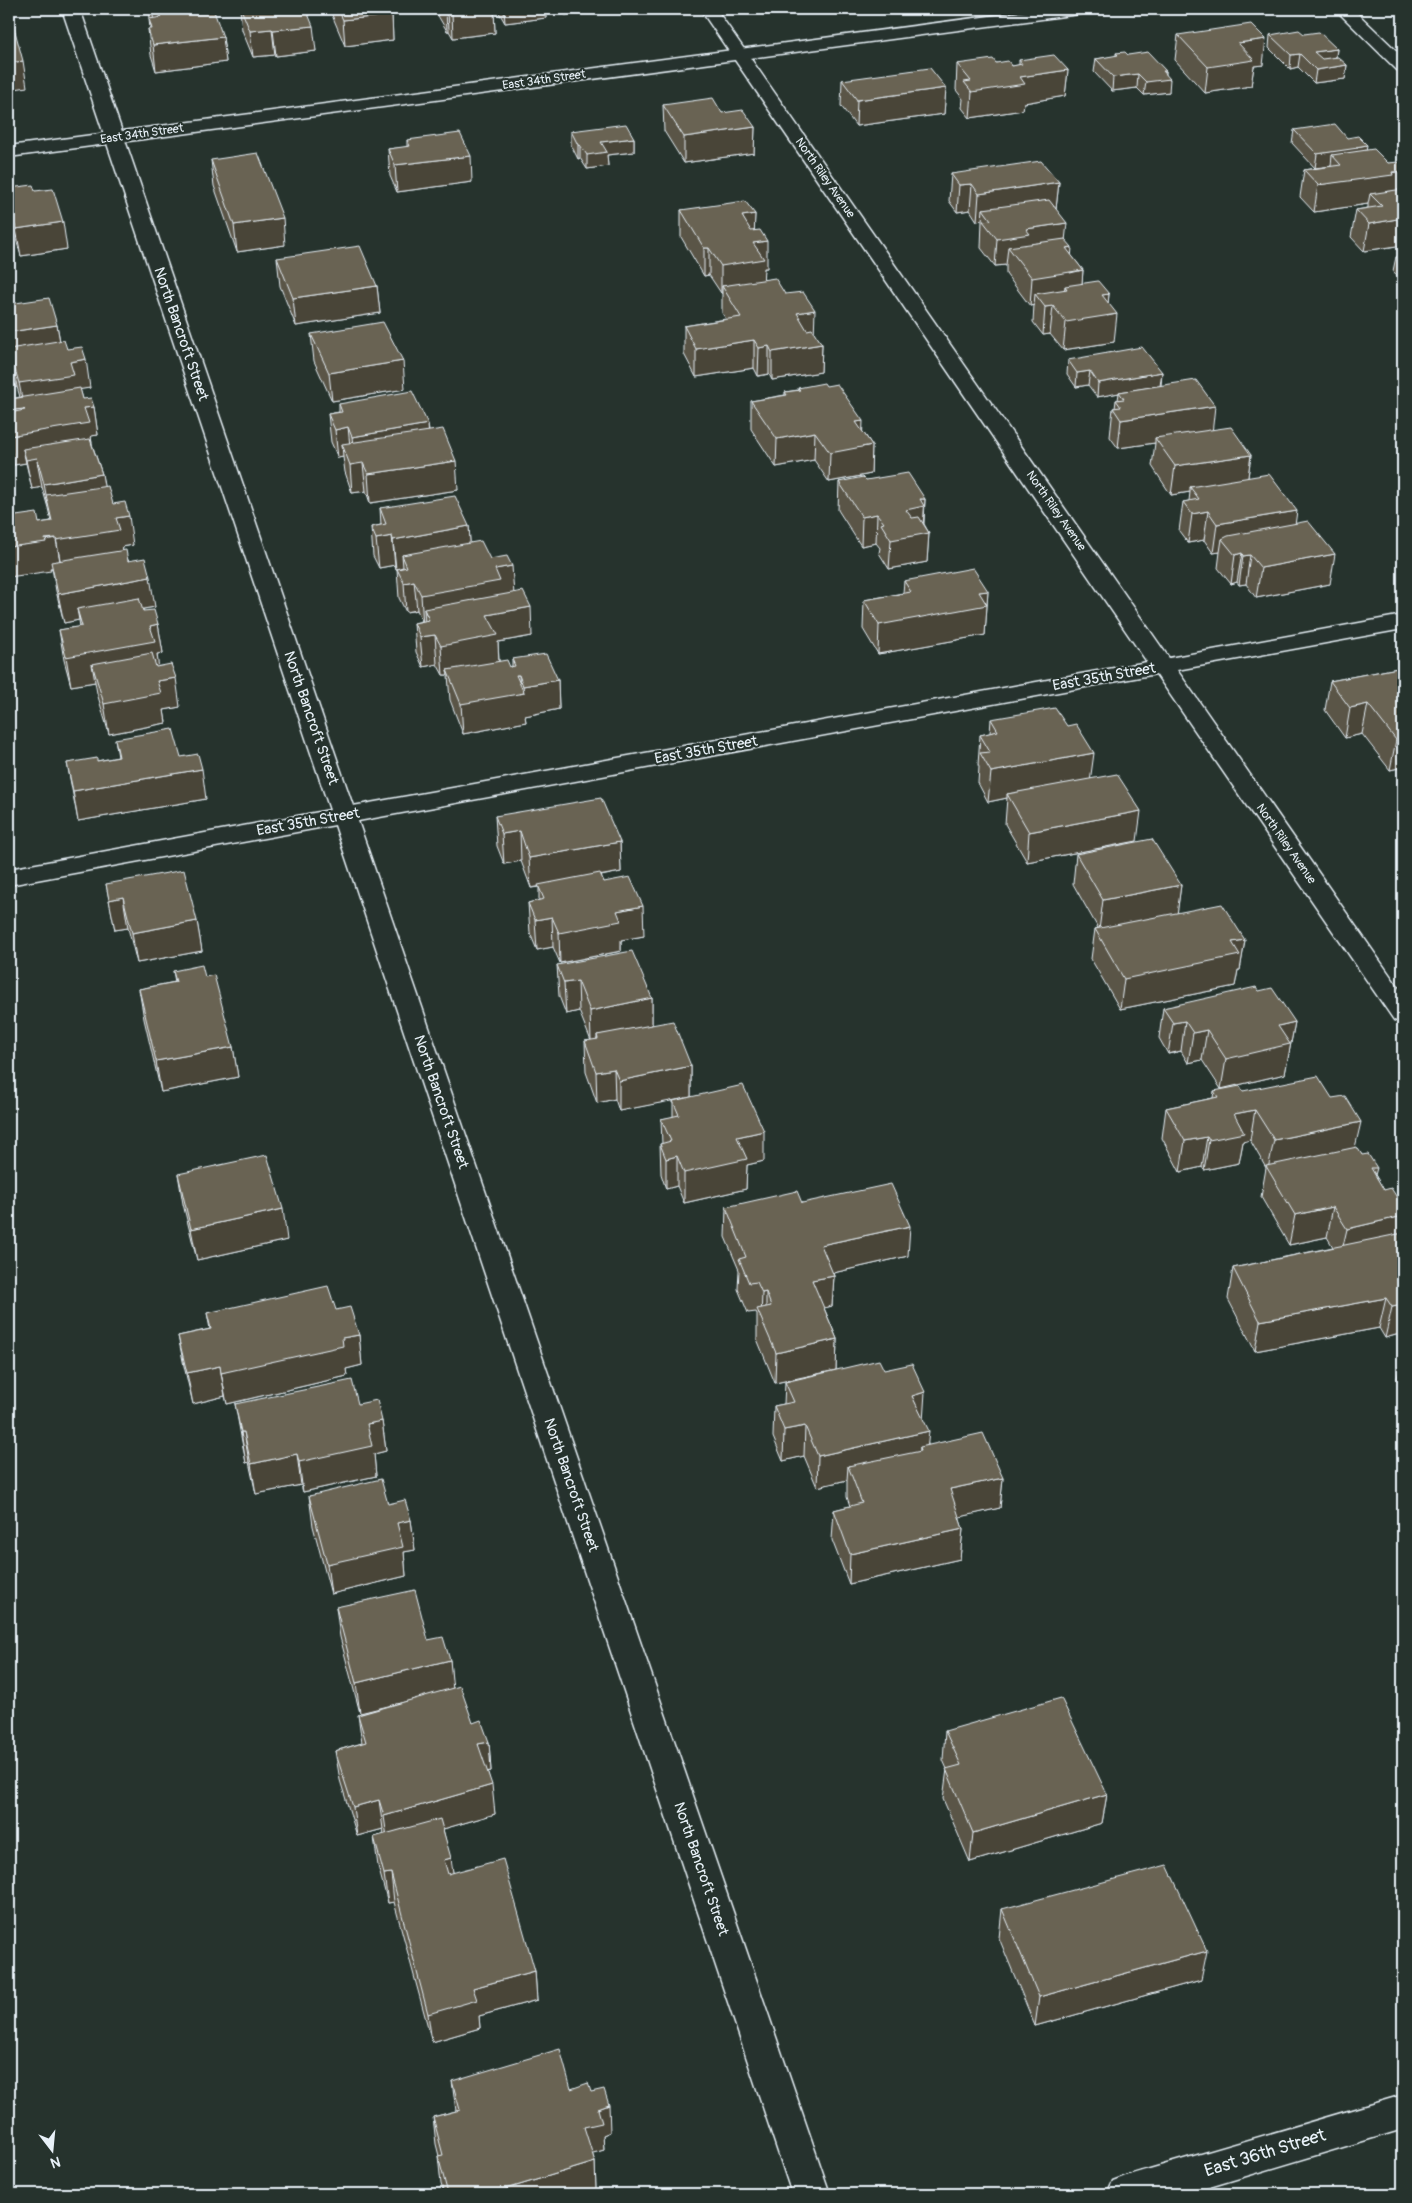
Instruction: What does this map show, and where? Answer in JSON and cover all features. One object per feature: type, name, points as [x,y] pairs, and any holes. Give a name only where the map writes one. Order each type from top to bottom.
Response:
[{"type":"street","name":"North Bancroft Street","points":[[71,9],[812,2194]]},
{"type":"street","name":"North Riley Avenue","points":[[708,9],[1403,1014]]},
{"type":"street","name":"East 34th Street","points":[[9,152],[1079,9]]},
{"type":"street","points":[[1343,9],[1403,66]]},
{"type":"street","name":"East 35th Street","points":[[9,877],[1403,622]]},
{"type":"street","name":"East 36th Street","points":[[1126,2194],[1403,2112]]},
{"type":"building","points":[[159,9],[189,9],[191,13],[214,11],[223,37],[153,45],[148,29],[152,29],[149,19],[162,17]]},
{"type":"building","points":[[241,9],[306,9],[313,26],[250,31]]},
{"type":"building","points":[[338,9],[389,9],[392,15],[343,20]]},
{"type":"building","points":[[450,9],[480,9],[452,12]]},
{"type":"building","points":[[9,24],[13,24],[23,61],[9,63]]},
{"type":"building","points":[[1251,24],[1266,39],[1238,43],[1254,60],[1208,67],[1178,35]]},
{"type":"building","points":[[1299,30],[1304,34],[1319,32],[1337,49],[1314,52],[1322,59],[1338,57],[1347,65],[1316,70],[1300,54],[1291,55],[1270,35]]},
{"type":"building","points":[[1125,52],[1128,55],[1148,52],[1166,71],[1163,71],[1170,79],[1146,82],[1138,74],[1113,77],[1096,59]]},
{"type":"building","points":[[1054,55],[1068,70],[1020,77],[1025,84],[972,92],[964,82],[971,81],[957,64],[993,59],[996,63],[1008,61],[1012,66],[1022,64],[1019,60]]},
{"type":"building","points":[[930,68],[946,88],[857,100],[842,80]]},
{"type":"building","points":[[713,98],[722,113],[743,110],[755,127],[684,137],[663,105]]},
{"type":"building","points":[[626,124],[634,138],[601,142],[607,152],[587,155],[578,145],[571,131]]},
{"type":"building","points":[[1335,124],[1347,138],[1358,136],[1367,145],[1317,154],[1294,130]]},
{"type":"building","points":[[460,133],[471,156],[395,165],[388,149],[410,146],[407,140]]},
{"type":"building","points":[[1374,149],[1388,163],[1399,162],[1403,166],[1403,171],[1392,172],[1393,175],[1318,185],[1304,170],[1341,165],[1332,155]]},
{"type":"building","points":[[258,153],[283,218],[234,225],[211,160]]},
{"type":"building","points":[[1041,161],[1059,182],[979,194],[972,184],[959,185],[951,174]]},
{"type":"building","points":[[33,185],[35,191],[53,189],[63,222],[16,229],[9,203],[9,195],[11,194],[9,188]]},
{"type":"building","points":[[1403,189],[1403,218],[1369,224],[1356,210],[1382,206],[1370,194]]},
{"type":"building","points":[[1049,200],[1067,223],[1026,229],[1030,234],[997,239],[983,221],[991,220],[983,209]]},
{"type":"building","points":[[745,201],[755,214],[742,216],[751,231],[760,230],[767,241],[753,243],[764,259],[721,266],[709,248],[704,248],[681,210]]},
{"type":"building","points":[[1065,239],[1072,247],[1066,248],[1083,270],[1032,278],[1008,247]]},
{"type":"building","points":[[360,246],[377,286],[293,298],[277,258]]},
{"type":"building","points":[[1403,256],[1403,265],[1396,257]]},
{"type":"building","points":[[775,278],[785,294],[803,292],[815,310],[797,313],[807,330],[812,329],[822,344],[772,352],[769,346],[759,348],[754,340],[696,349],[684,326],[741,317],[722,286]]},
{"type":"building","points":[[1098,281],[1109,294],[1102,295],[1117,314],[1066,322],[1053,306],[1045,307],[1035,294],[1067,289],[1065,286]]},
{"type":"building","points":[[49,298],[57,325],[9,332],[9,304]]},
{"type":"building","points":[[383,322],[403,361],[329,373],[311,334]]},
{"type":"building","points":[[64,340],[67,349],[82,347],[86,359],[70,362],[74,375],[19,383],[12,359],[9,359],[9,349]]},
{"type":"building","points":[[1142,347],[1162,372],[1098,383],[1090,371],[1077,373],[1068,360]]},
{"type":"building","points":[[1196,380],[1215,406],[1121,420],[1113,408],[1121,407],[1116,400],[1124,399],[1119,392]]},
{"type":"building","points":[[824,383],[826,386],[837,384],[863,421],[856,422],[872,445],[830,453],[815,432],[777,439],[751,401],[787,395],[785,392]]},
{"type":"building","points":[[80,388],[83,399],[91,398],[94,407],[84,408],[89,423],[9,436],[9,413],[25,410],[14,410],[11,399]]},
{"type":"building","points":[[412,391],[428,424],[352,437],[348,427],[335,430],[328,414],[342,412],[339,404]]},
{"type":"building","points":[[1231,427],[1251,455],[1175,466],[1155,438]]},
{"type":"building","points":[[443,429],[456,461],[368,474],[363,463],[350,465],[342,444]]},
{"type":"building","points":[[90,439],[102,474],[44,484],[37,458],[26,460],[23,449]]},
{"type":"building","points":[[908,473],[925,499],[920,499],[924,506],[906,510],[912,518],[919,517],[929,533],[891,540],[881,524],[884,523],[877,514],[862,517],[839,482],[863,477],[866,480]]},
{"type":"building","points":[[1269,474],[1297,511],[1217,524],[1208,511],[1192,514],[1183,502],[1199,499],[1190,487]]},
{"type":"building","points":[[108,486],[113,504],[125,502],[129,516],[116,518],[120,530],[56,540],[56,538],[45,539],[46,542],[9,547],[9,517],[37,513],[39,523],[52,521],[46,495]]},
{"type":"building","points":[[455,496],[469,526],[393,540],[392,536],[376,539],[371,527],[386,524],[380,508]]},
{"type":"building","points":[[1308,521],[1335,554],[1261,568],[1250,555],[1243,556],[1242,553],[1235,555],[1222,539],[1228,536]]},
{"type":"building","points":[[481,541],[490,559],[507,556],[512,566],[495,569],[500,581],[421,595],[414,581],[404,583],[397,569],[407,567],[402,555]]},
{"type":"building","points":[[126,550],[128,561],[145,558],[150,577],[58,594],[51,562]]},
{"type":"building","points":[[973,568],[988,591],[979,592],[987,605],[879,625],[864,600],[911,592],[904,581]]},
{"type":"building","points":[[523,591],[531,607],[487,615],[498,635],[441,646],[435,635],[420,637],[414,623],[429,620],[424,609]]},
{"type":"building","points":[[139,598],[143,611],[154,610],[158,624],[150,626],[155,641],[66,657],[59,630],[82,626],[77,609]]},
{"type":"building","points":[[152,653],[156,667],[171,664],[176,678],[157,681],[161,693],[104,704],[92,664]]},
{"type":"building","points":[[546,654],[558,680],[523,686],[519,675],[516,675],[524,693],[461,704],[447,670],[507,660],[510,667],[515,666],[512,659]]},
{"type":"building","points":[[1403,667],[1403,739],[1396,740],[1368,704],[1350,708],[1330,681]]},
{"type":"building","points":[[1055,708],[1067,726],[1076,724],[1094,753],[991,772],[980,753],[990,752],[980,735],[998,731],[991,719]]},
{"type":"building","points":[[173,729],[181,757],[198,754],[202,769],[73,791],[67,763],[97,758],[97,761],[119,757],[115,739]]},
{"type":"building","points":[[1117,774],[1141,811],[1029,832],[1007,794]]},
{"type":"building","points":[[601,798],[620,842],[529,858],[520,831],[502,834],[495,816]]},
{"type":"building","points":[[1152,839],[1181,885],[1103,900],[1076,854]]},
{"type":"building","points":[[184,870],[197,921],[132,933],[123,897],[109,900],[106,884]]},
{"type":"building","points":[[600,873],[604,882],[630,877],[643,906],[617,911],[621,921],[559,933],[552,917],[535,920],[528,903],[544,899],[538,885]]},
{"type":"building","points":[[1222,904],[1245,940],[1232,942],[1240,955],[1124,979],[1095,929]]},
{"type":"building","points":[[632,951],[652,998],[590,1011],[578,981],[564,983],[557,965]]},
{"type":"building","points":[[202,965],[205,977],[214,975],[233,1047],[156,1061],[139,989],[176,982],[173,971]]},
{"type":"building","points":[[1256,987],[1259,991],[1272,988],[1295,1022],[1278,1026],[1290,1044],[1226,1059],[1207,1030],[1193,1033],[1185,1021],[1173,1023],[1163,1008]]},
{"type":"building","points":[[673,1021],[691,1066],[619,1081],[614,1069],[596,1072],[585,1041],[598,1039],[597,1035]]},
{"type":"building","points":[[1318,1076],[1332,1098],[1345,1096],[1361,1122],[1274,1140],[1255,1110],[1234,1114],[1244,1133],[1209,1140],[1207,1137],[1185,1141],[1166,1108],[1218,1097],[1214,1091],[1240,1086],[1243,1091]]},
{"type":"building","points":[[743,1085],[764,1131],[737,1137],[747,1159],[684,1173],[677,1156],[666,1159],[660,1144],[671,1141],[661,1119],[679,1115],[673,1101]]},
{"type":"building","points":[[1357,1147],[1362,1155],[1368,1154],[1377,1168],[1371,1168],[1384,1190],[1391,1188],[1403,1207],[1403,1216],[1347,1229],[1333,1207],[1295,1215],[1266,1166]]},
{"type":"building","points":[[267,1155],[283,1209],[191,1229],[178,1174]]},
{"type":"building","points":[[891,1184],[910,1226],[821,1245],[834,1276],[812,1280],[837,1339],[776,1353],[757,1309],[771,1306],[766,1292],[762,1293],[757,1282],[749,1283],[739,1259],[746,1257],[726,1207],[797,1191],[802,1203]]},
{"type":"building","points":[[1403,1233],[1403,1305],[1392,1307],[1386,1298],[1260,1321],[1233,1268]]},
{"type":"building","points":[[328,1286],[336,1310],[350,1307],[359,1335],[342,1338],[343,1346],[221,1373],[220,1366],[187,1373],[178,1336],[211,1329],[207,1313]]},
{"type":"building","points":[[879,1360],[884,1370],[912,1364],[925,1392],[912,1396],[929,1431],[818,1456],[805,1426],[784,1430],[774,1406],[794,1402],[785,1382]]},
{"type":"building","points":[[352,1380],[358,1404],[377,1400],[382,1421],[367,1424],[372,1446],[299,1462],[297,1454],[251,1464],[235,1404]]},
{"type":"building","points":[[983,1433],[1003,1478],[950,1489],[963,1529],[850,1554],[834,1510],[862,1503],[848,1466],[921,1451],[920,1447]]},
{"type":"building","points":[[381,1479],[388,1504],[405,1500],[411,1520],[397,1523],[403,1547],[327,1564],[309,1496]]},
{"type":"building","points":[[415,1590],[428,1640],[443,1637],[450,1660],[356,1683],[336,1607]]},
{"type":"building","points":[[460,1686],[473,1723],[481,1720],[489,1742],[478,1744],[492,1785],[384,1816],[379,1800],[353,1807],[335,1751],[366,1742],[358,1715]]},
{"type":"building","points":[[1061,1698],[1107,1794],[973,1833],[946,1769],[961,1765],[945,1731]]},
{"type":"building","points":[[440,1819],[451,1858],[444,1860],[448,1874],[503,1859],[535,1971],[473,1988],[477,2000],[428,2014],[391,1873],[384,1874],[374,1837]]},
{"type":"building","points":[[1167,1865],[1207,1951],[1039,1997],[1002,1909]]},
{"type":"building","points":[[560,2049],[571,2089],[588,2083],[591,2092],[604,2089],[609,2105],[598,2109],[602,2123],[584,2127],[595,2162],[490,2194],[448,2194],[438,2156],[443,2155],[433,2117],[460,2110],[452,2081]]}]
